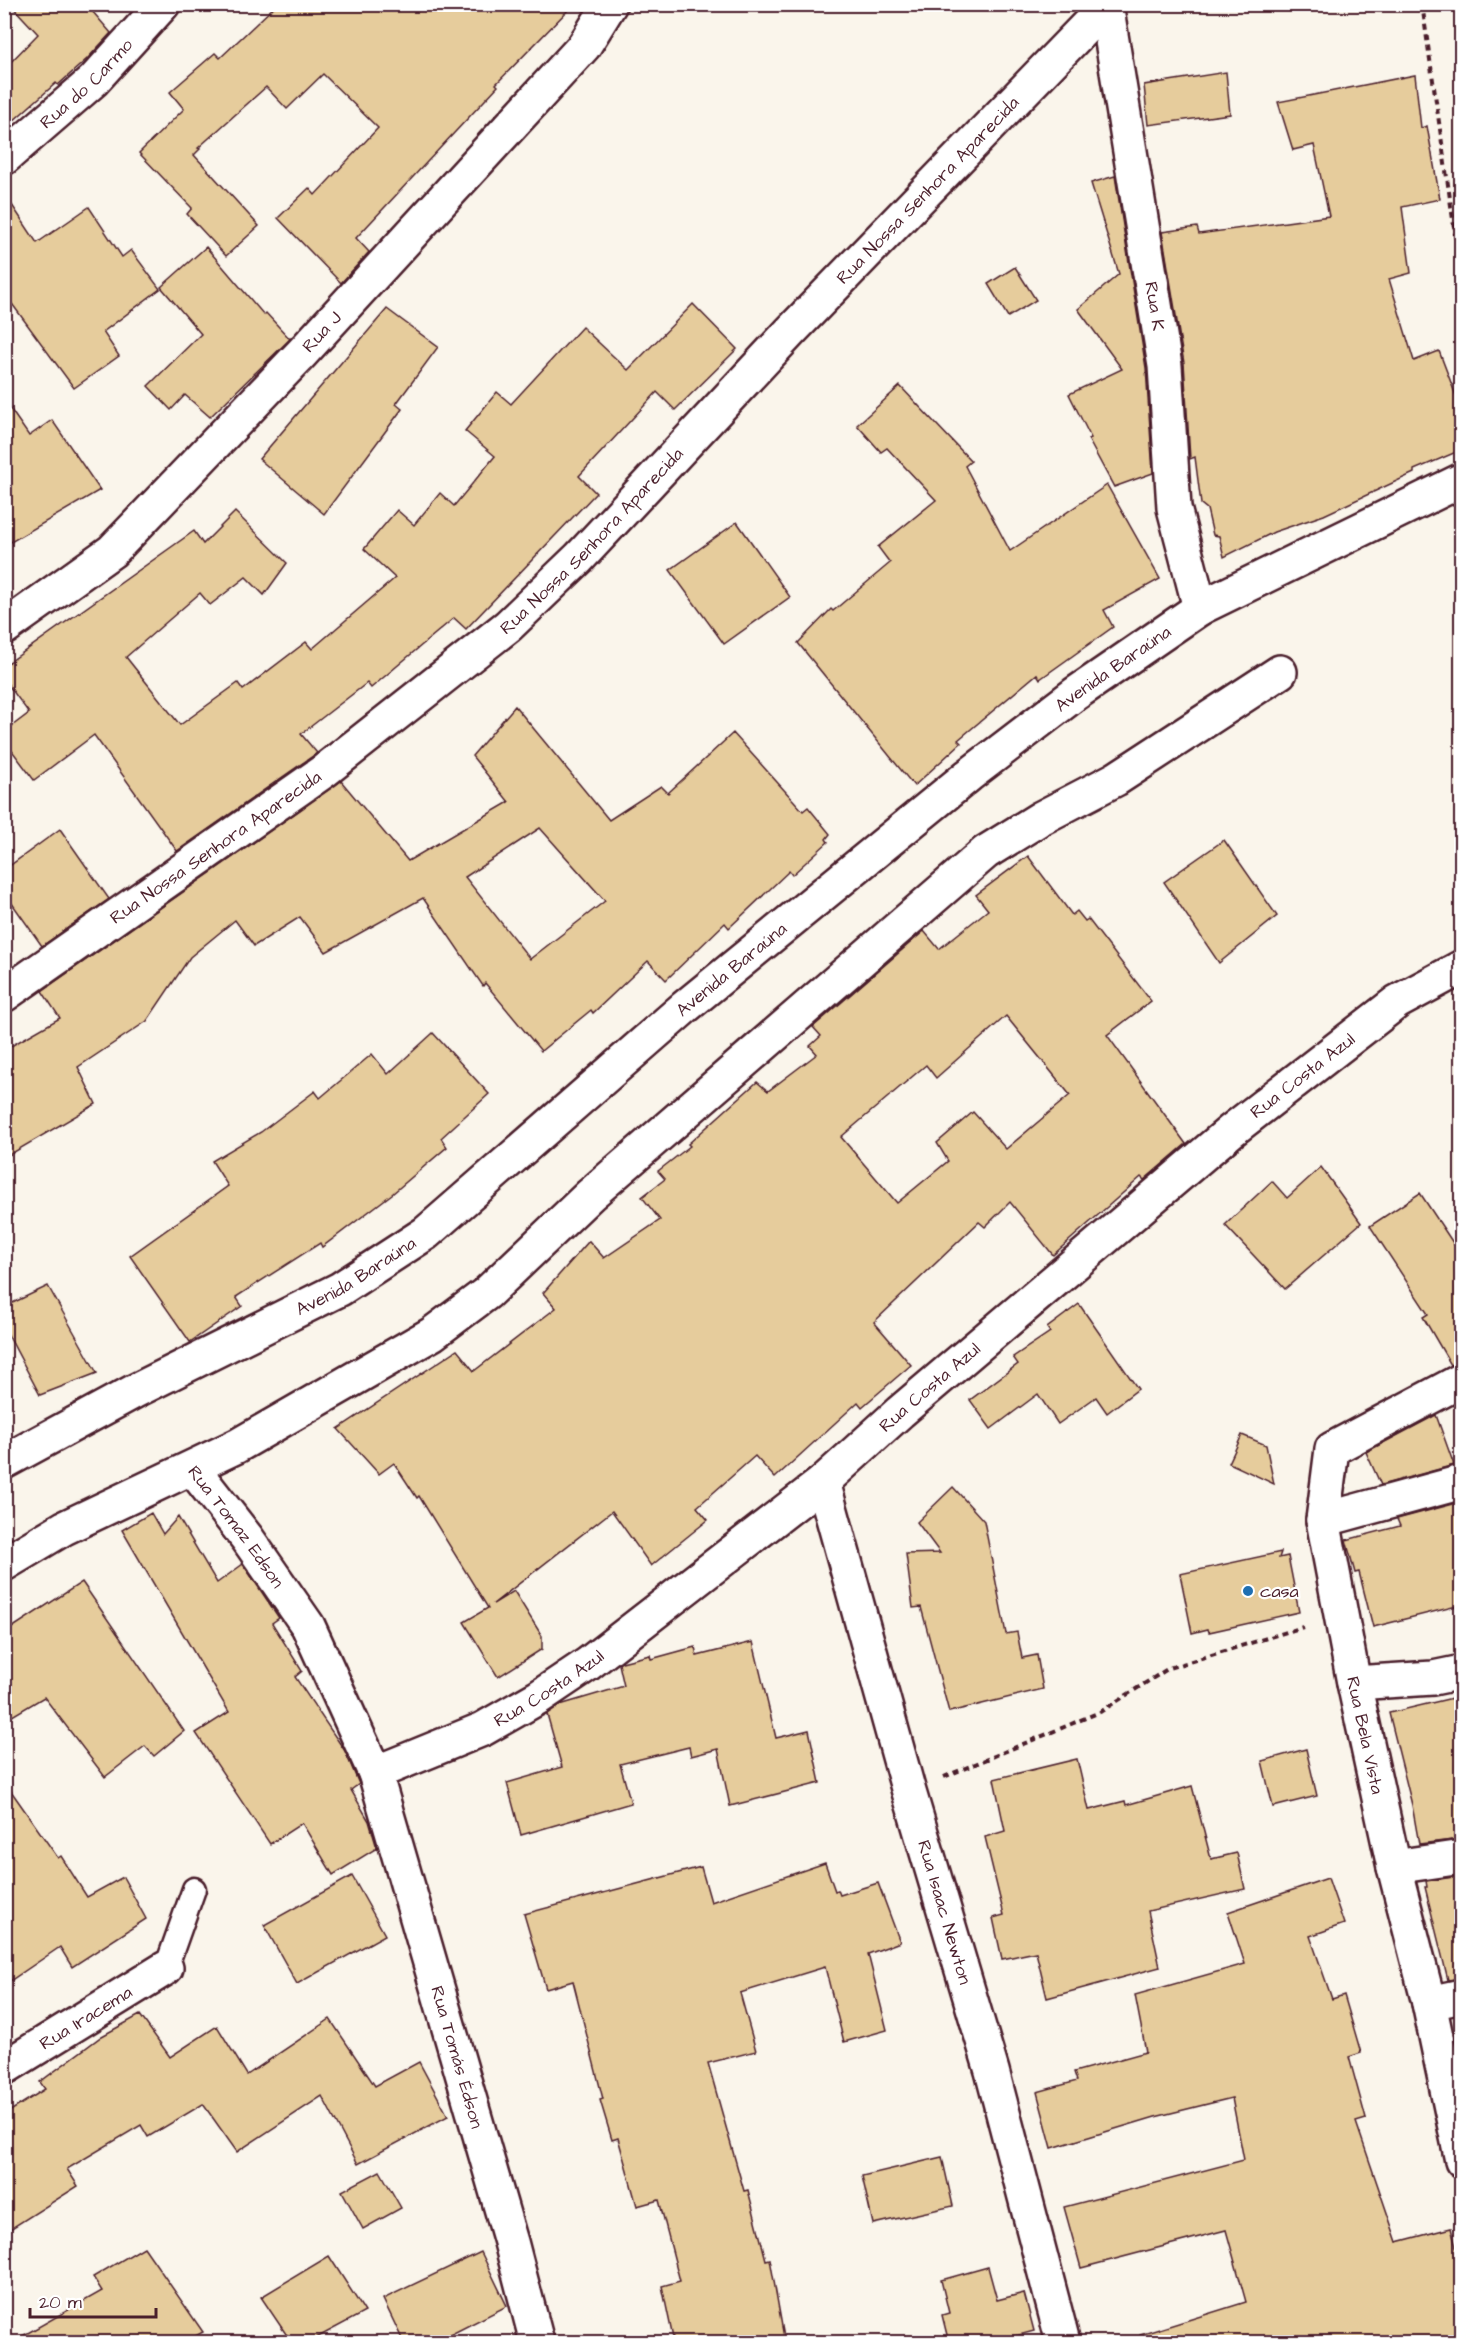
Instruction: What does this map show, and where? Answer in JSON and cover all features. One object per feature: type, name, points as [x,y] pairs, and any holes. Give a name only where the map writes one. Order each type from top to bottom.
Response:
[{"type":"street","name":"Rua do Carmo","points":[[4,158],[93,81],[163,4]]},
{"type":"street","name":"Rua J","points":[[4,628],[112,552],[303,353],[584,46],[610,4]]},
{"type":"street","name":"Rua K","points":[[1106,5],[1165,366],[1174,508],[1200,608]]},
{"type":"street","name":"Rua Nossa Senhora Aparecida","points":[[4,995],[324,771],[508,626],[579,558],[790,332],[1106,5]]},
{"type":"street","name":"Avenida Baraúna","points":[[4,1462],[135,1391],[340,1288],[426,1233],[685,1007],[969,775],[1075,694],[1200,608],[1461,480]]},
{"type":"street","points":[[193,1469],[432,1334],[487,1293],[590,1195],[986,852],[1041,818],[1116,778],[1280,672]]},
{"type":"street","name":"Rua Costa Azul","points":[[375,1773],[483,1728],[539,1697],[588,1664],[823,1482],[900,1412],[1231,1131],[1397,1002],[1461,967]]},
{"type":"street","name":"Rua Bela Vista","points":[[1461,1380],[1332,1449],[1323,1520],[1354,1683],[1394,1867],[1430,2003],[1461,2161]]},
{"type":"street","name":"Rua Tomaz Edson","points":[[4,1564],[64,1528],[193,1469],[247,1538],[308,1626],[375,1773]]},
{"type":"street","name":"Rua Isaac Newton","points":[[823,1482],[909,1792],[992,2071],[1063,2343]]},
{"type":"street","points":[[1323,1520],[1461,1482]]},
{"type":"street","points":[[1354,1683],[1433,1678],[1461,1672]]},
{"type":"street","name":"Rua Tomás Édson","points":[[375,1773],[512,2242],[537,2343]]},
{"type":"street","points":[[1394,1867],[1461,1857]]},
{"type":"street","name":"Rua Iracema","points":[[4,2068],[166,1968]]},
{"type":"street","points":[[1430,2003],[1461,1996]]},
{"type":"lane","points":[[166,1968],[194,1890]]},
{"type":"path","points":[[1422,4],[1461,282]]},
{"type":"path","points":[[909,1792],[1100,1712],[1169,1668],[1341,1615]]},
{"type":"building","points":[[10,4],[86,4],[111,33],[87,59],[4,129],[4,69],[38,34]]},
{"type":"building","points":[[277,4],[574,4],[496,84],[498,86],[356,238],[369,252],[341,283],[278,218],[309,188],[315,195],[378,128],[323,74],[287,109],[266,87],[198,148],[200,149],[194,155],[259,226],[226,256],[187,214],[192,208],[139,153],[184,109],[170,92],[215,53],[220,58]]},
{"type":"building","points":[[1226,72],[1230,114],[1148,125],[1144,85]]},
{"type":"building","points":[[1415,75],[1421,128],[1427,126],[1440,199],[1402,207],[1411,273],[1389,279],[1414,361],[1439,351],[1461,409],[1461,450],[1414,470],[1414,473],[1324,515],[1274,532],[1224,557],[1219,536],[1213,535],[1207,509],[1201,504],[1195,457],[1190,459],[1184,363],[1162,232],[1197,227],[1199,234],[1329,216],[1314,145],[1293,150],[1278,102]]},
{"type":"building","points":[[1115,176],[1146,368],[1153,473],[1114,487],[1088,439],[1091,438],[1069,394],[1122,369],[1078,309],[1119,274],[1091,183]]},
{"type":"building","points":[[4,193],[37,243],[89,207],[122,257],[131,250],[160,289],[103,332],[119,356],[74,388],[4,293]]},
{"type":"building","points":[[206,247],[264,315],[266,313],[290,339],[210,417],[185,395],[171,410],[148,386],[201,334],[161,287]]},
{"type":"building","points":[[1015,267],[1036,300],[1008,317],[988,284]]},
{"type":"building","points":[[693,304],[737,349],[675,410],[657,392],[579,476],[596,493],[466,629],[454,618],[371,688],[367,683],[301,734],[317,753],[177,851],[94,735],[34,780],[4,740],[4,732],[29,713],[4,679],[4,666],[194,531],[203,544],[235,512],[287,563],[264,595],[246,577],[210,605],[200,593],[126,657],[180,725],[238,683],[243,690],[306,642],[312,649],[395,578],[364,549],[397,510],[414,525],[440,493],[454,506],[495,456],[465,431],[497,392],[511,404],[582,327],[628,370]]},
{"type":"building","points":[[387,309],[438,347],[396,404],[402,409],[324,514],[259,459]]},
{"type":"building","points":[[900,386],[971,461],[965,466],[1010,551],[1107,485],[1160,579],[1104,610],[1113,627],[1040,679],[1037,674],[958,740],[961,743],[914,786],[798,643],[831,609],[833,611],[890,563],[878,547],[936,500],[887,448],[881,452],[857,425]]},
{"type":"building","points":[[4,400],[29,436],[52,420],[100,490],[4,546]]},
{"type":"building","points":[[737,522],[790,597],[724,644],[670,570]]},
{"type":"building","points":[[515,706],[609,820],[661,786],[668,793],[733,733],[803,811],[808,807],[830,834],[826,839],[828,842],[792,875],[789,871],[729,928],[725,923],[666,980],[648,961],[593,1013],[591,1010],[541,1051],[485,983],[483,986],[423,898],[326,952],[300,917],[254,946],[235,920],[190,957],[147,1021],[78,1067],[96,1104],[4,1158],[4,1050],[60,1018],[42,991],[341,781],[408,861],[509,802],[472,756]],"holes":[[[540,828],[605,901],[530,959],[465,877]]]},
{"type":"building","points":[[60,829],[109,899],[42,946],[4,892],[4,870]]},
{"type":"building","points":[[1224,840],[1277,916],[1219,963],[1164,882]]},
{"type":"building","points":[[1028,856],[1072,915],[1077,911],[1085,921],[1088,919],[1151,1001],[1107,1035],[1186,1144],[1144,1180],[1141,1177],[1053,1255],[1010,1202],[985,1227],[979,1222],[874,1322],[911,1365],[862,1407],[858,1402],[775,1478],[755,1456],[697,1507],[708,1520],[651,1566],[612,1511],[493,1604],[514,1591],[542,1636],[542,1649],[498,1677],[464,1622],[488,1608],[419,1496],[417,1498],[394,1463],[379,1474],[338,1429],[457,1350],[474,1371],[556,1308],[543,1293],[589,1241],[604,1258],[660,1220],[642,1197],[665,1179],[658,1171],[690,1146],[688,1144],[757,1082],[768,1091],[817,1054],[810,1046],[821,1036],[813,1027],[924,931],[939,949],[988,910],[976,895]],"holes":[[[1006,1016],[1070,1095],[1006,1149],[973,1112],[937,1143],[948,1161],[897,1203],[841,1137],[926,1065],[936,1078]]]},
{"type":"building","points":[[433,1033],[489,1094],[441,1138],[447,1147],[392,1194],[322,1247],[320,1243],[236,1297],[242,1306],[190,1342],[130,1256],[228,1186],[212,1161],[261,1132],[315,1091],[320,1098],[372,1054],[388,1074]]},
{"type":"building","points":[[1321,1167],[1361,1223],[1285,1289],[1225,1225],[1272,1181],[1287,1198]]},
{"type":"building","points":[[1420,1193],[1461,1255],[1461,1361],[1451,1365],[1423,1317],[1428,1314],[1370,1226]]},
{"type":"building","points":[[48,1286],[97,1373],[40,1395],[4,1327],[4,1307]]},
{"type":"building","points":[[1079,1304],[1138,1389],[1107,1413],[1096,1397],[1058,1424],[1038,1394],[991,1429],[970,1400],[1018,1364],[1013,1357],[1050,1332],[1047,1328]]},
{"type":"building","points":[[1436,1415],[1454,1465],[1381,1485],[1366,1452]]},
{"type":"building","points":[[1242,1435],[1266,1445],[1274,1484],[1229,1463]]},
{"type":"building","points":[[953,1487],[984,1521],[1006,1634],[1017,1632],[1022,1658],[1037,1655],[1043,1689],[949,1712],[921,1607],[913,1608],[906,1554],[940,1553],[917,1522]]},
{"type":"building","points":[[1461,1502],[1461,1605],[1373,1627],[1359,1572],[1355,1573],[1346,1540],[1400,1526],[1397,1519]]},
{"type":"building","points":[[151,1513],[163,1534],[178,1517],[217,1583],[243,1564],[279,1618],[272,1623],[302,1671],[295,1677],[345,1751],[359,1784],[351,1790],[369,1821],[377,1848],[333,1875],[302,1823],[270,1844],[196,1733],[229,1712],[122,1530]]},
{"type":"building","name":"casa","points":[[1281,1552],[1279,1558],[1288,1556],[1299,1612],[1209,1632],[1208,1629],[1192,1633],[1180,1574]]},
{"type":"building","points":[[82,1582],[184,1731],[154,1756],[145,1746],[105,1777],[44,1697],[4,1721],[4,1633]]},
{"type":"building","points":[[753,1642],[776,1738],[809,1730],[820,1783],[730,1806],[718,1749],[691,1756],[689,1747],[620,1764],[631,1803],[521,1835],[507,1783],[562,1767],[547,1714],[560,1705],[624,1686],[619,1664],[622,1662],[650,1655],[651,1659],[695,1647],[697,1656]]},
{"type":"building","points":[[1461,1696],[1461,1839],[1419,1844],[1412,1805],[1389,1713]]},
{"type":"building","points":[[1306,1749],[1317,1796],[1273,1807],[1262,1761]]},
{"type":"building","points":[[1077,1759],[1089,1810],[1125,1801],[1126,1805],[1192,1786],[1211,1859],[1237,1853],[1245,1889],[1148,1911],[1160,1967],[1047,1998],[1036,1952],[1002,1959],[993,1918],[1004,1915],[985,1837],[1005,1831],[994,1779]]},
{"type":"building","points":[[4,1781],[58,1858],[61,1856],[87,1897],[123,1877],[146,1919],[72,1967],[60,1947],[4,1985]]},
{"type":"building","points":[[825,1863],[835,1891],[838,1890],[840,1895],[878,1883],[900,1942],[868,1954],[887,2030],[844,2042],[825,1967],[740,1993],[756,2051],[708,2063],[744,2191],[748,2190],[766,2260],[770,2259],[785,2343],[674,2343],[662,2286],[680,2281],[659,2200],[637,2206],[618,2138],[612,2140],[600,2100],[603,2099],[573,1981],[546,1989],[524,1914],[701,1867],[711,1902]]},
{"type":"building","points":[[352,1876],[385,1935],[297,1984],[264,1925]]},
{"type":"building","points":[[1461,1876],[1461,1978],[1448,1980],[1425,1887],[1427,1887],[1426,1881]]},
{"type":"building","points":[[1328,1878],[1344,1924],[1310,1936],[1332,1999],[1344,1995],[1361,2053],[1349,2057],[1366,2119],[1356,2122],[1397,2242],[1451,2228],[1461,2266],[1461,2343],[1141,2343],[1140,2335],[1246,2302],[1226,2230],[1081,2268],[1064,2207],[1244,2160],[1232,2098],[1155,2117],[1052,2148],[1037,2092],[1077,2081],[1074,2072],[1146,2052],[1135,1995],[1245,1964],[1228,1912]]},
{"type":"building","points":[[140,2015],[170,2057],[217,2026],[247,2075],[330,2019],[375,2086],[419,2062],[448,2116],[358,2164],[322,2096],[237,2152],[203,2104],[148,2137],[141,2125],[67,2169],[78,2186],[4,2233],[4,2115],[45,2089],[40,2082],[102,2036]]},
{"type":"building","points":[[942,2157],[953,2206],[873,2224],[862,2176]]},
{"type":"building","points":[[380,2171],[401,2208],[363,2229],[342,2191]]},
{"type":"building","points":[[144,2247],[203,2332],[183,2343],[10,2343],[102,2291],[93,2277]]},
{"type":"building","points":[[481,2252],[507,2306],[434,2343],[404,2343],[383,2299]]},
{"type":"building","points":[[329,2256],[365,2312],[307,2343],[292,2343],[261,2297]]},
{"type":"building","points":[[988,2267],[997,2300],[1024,2293],[1034,2331],[989,2343],[949,2343],[942,2315],[949,2313],[941,2280]]},
{"type":"place","name":"casa","points":[[1248,1591]]}]
